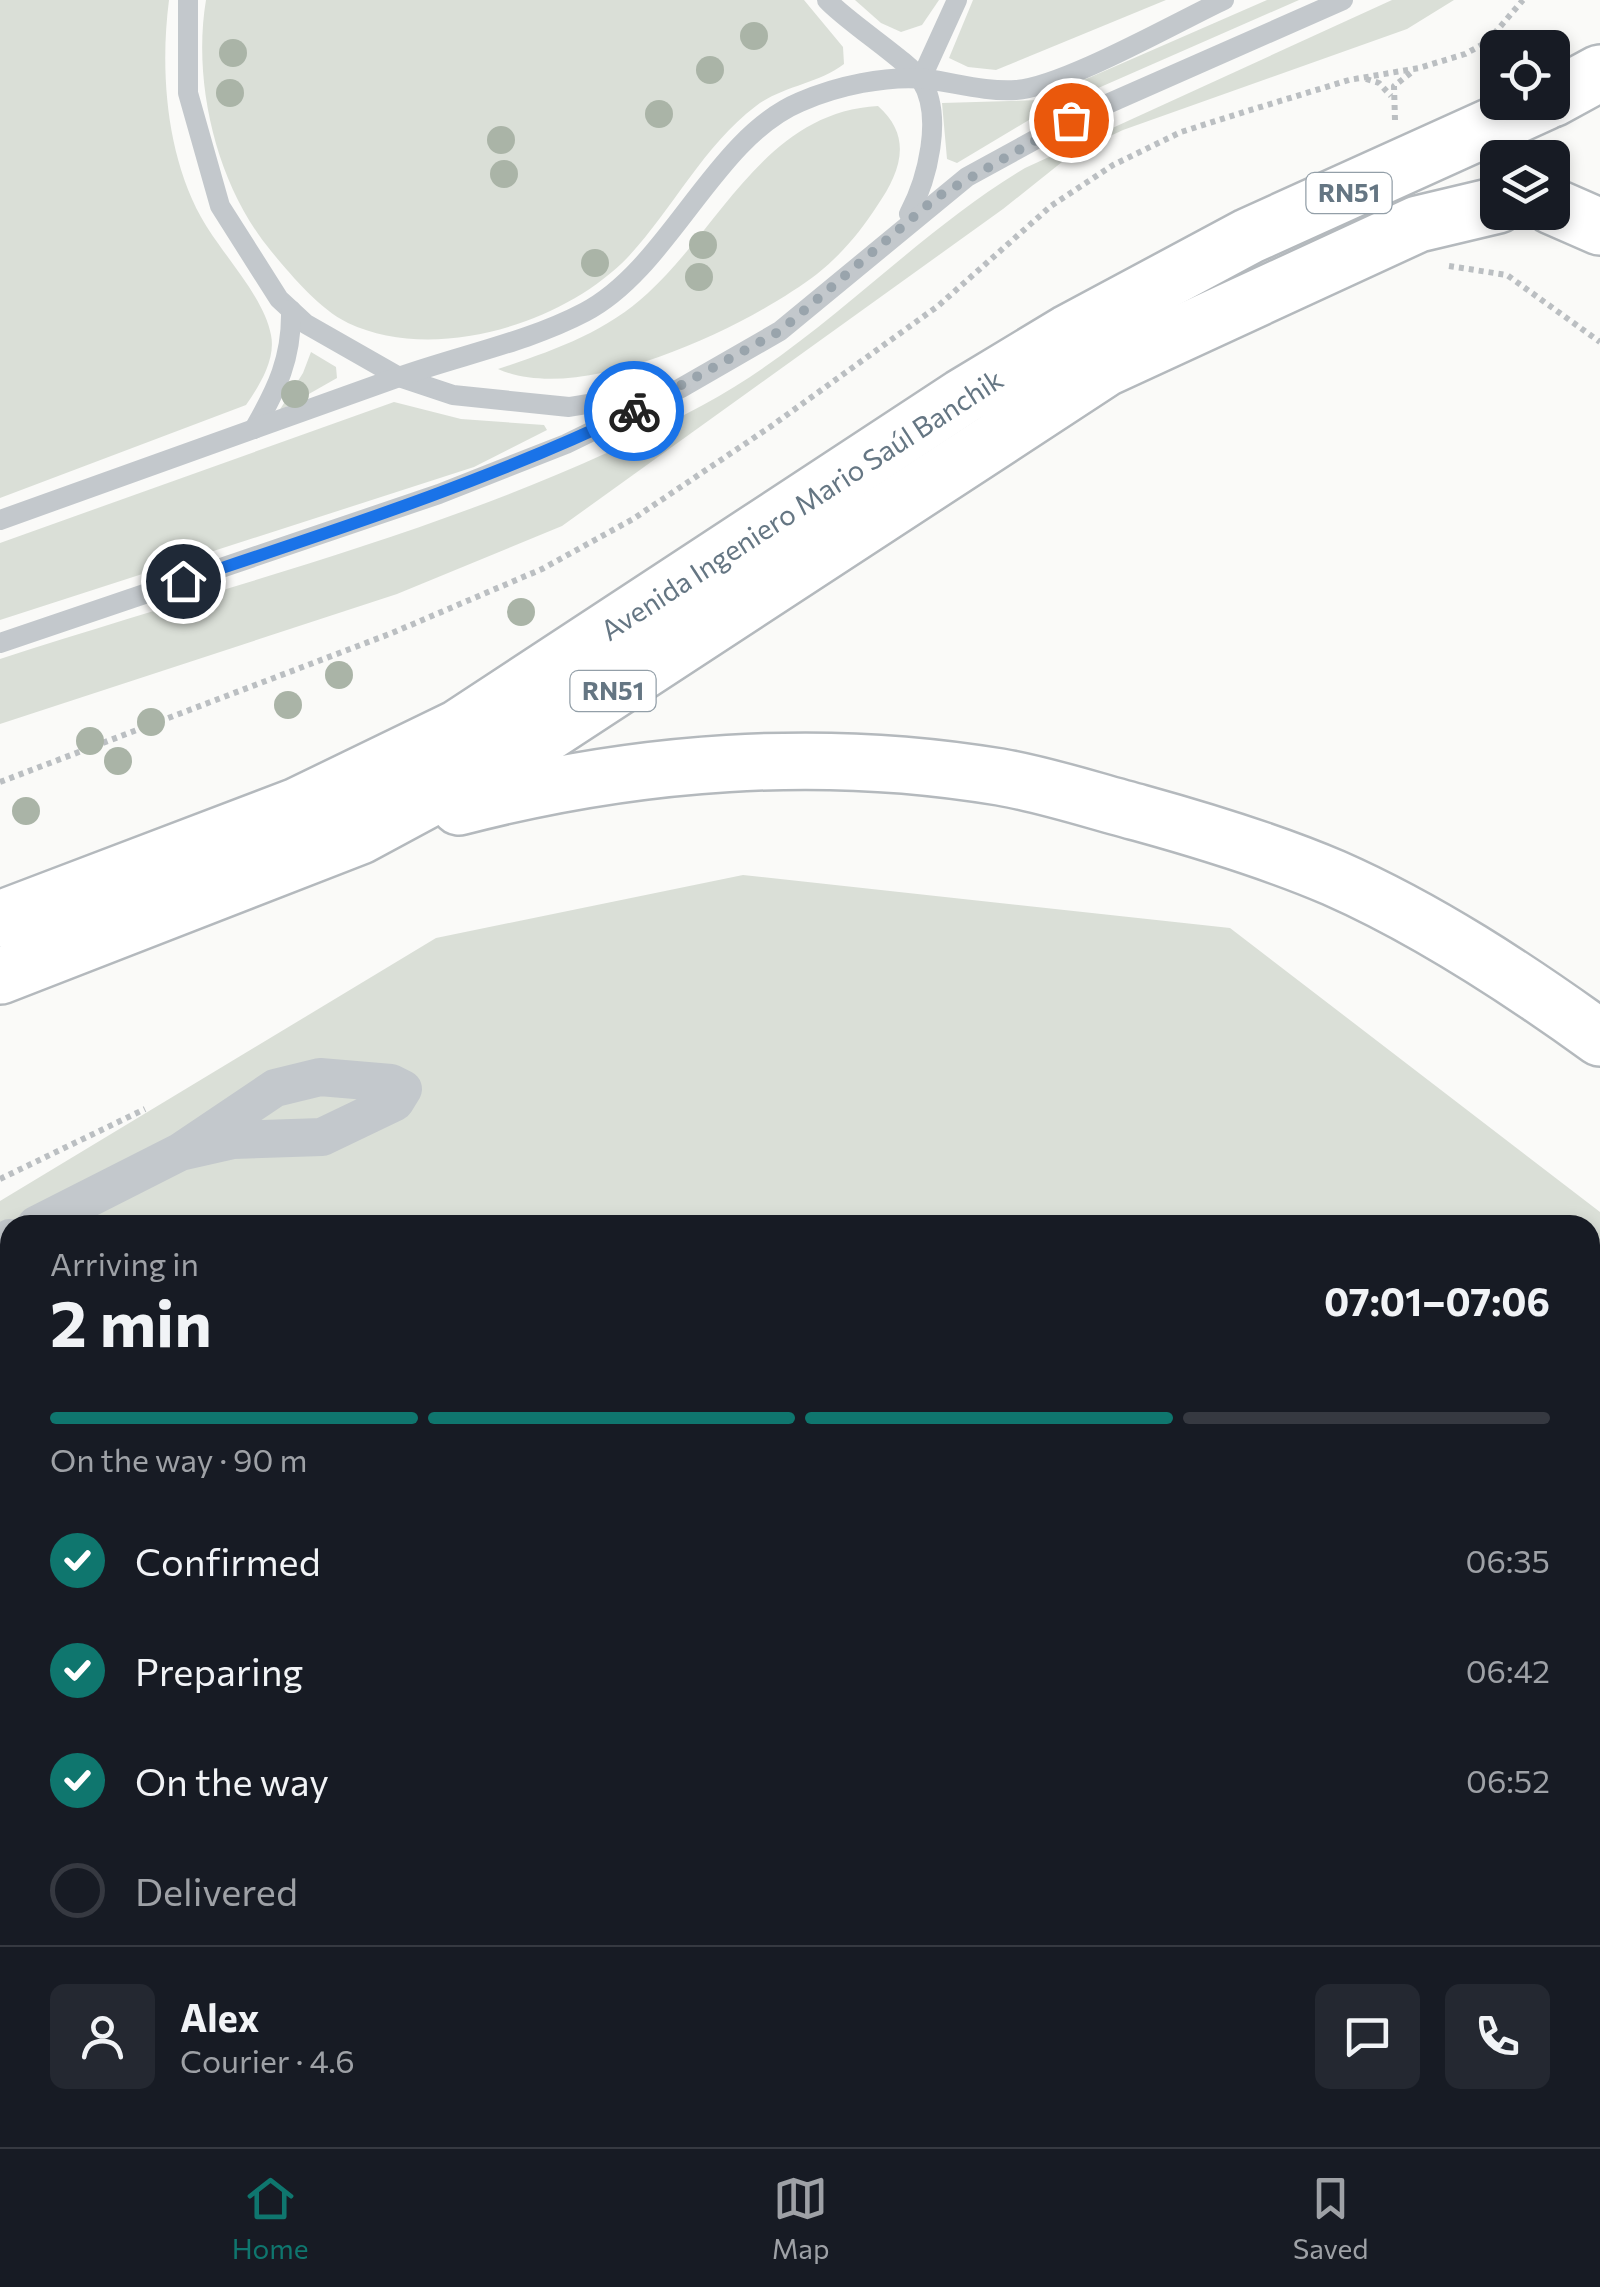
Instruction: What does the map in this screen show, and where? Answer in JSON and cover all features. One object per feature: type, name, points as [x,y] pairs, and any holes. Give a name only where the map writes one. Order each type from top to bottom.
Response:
[{"type":"highway","points":[[1570,89],[1600,73]]},
{"type":"highway","name":"Avenida Ingeniero Mario Saúl Banchik","points":[[0,919],[297,806],[458,728],[573,657],[962,397],[1068,333],[1248,236],[1506,120]]},
{"type":"highway","name":"Avenida Ingeniero Mario Saúl Banchik","points":[[0,976],[256,880],[360,836],[531,744],[1106,368],[1186,327],[1418,224],[1480,209]]},
{"type":"highway","points":[[1570,214],[1600,227]]},
{"type":"highway","points":[[360,836],[526,789],[696,766],[767,760],[848,762],[1003,778],[1216,836],[1335,879],[1503,972],[1600,1038]]},
{"type":"street","points":[[56,1215],[180,1152],[275,1088],[320,1077],[391,1084],[403,1090],[395,1102],[322,1137],[233,1140],[180,1152]]},
{"type":"lane","points":[[188,0],[188,92],[208,171],[237,237],[291,310],[306,324],[399,377],[452,394],[569,407],[681,388]]},
{"type":"lane","points":[[827,0],[921,78],[929,106],[929,154],[921,192],[900,229]]},
{"type":"lane","points":[[921,78],[957,0]]},
{"type":"lane","points":[[0,520],[399,377],[529,336],[587,311],[623,284],[652,254],[731,158],[797,103],[863,84],[921,78],[1019,90],[1051,81],[1224,0]]},
{"type":"lane","points":[[0,643],[439,494],[566,444],[681,388],[780,331],[967,177],[1071,120],[1343,0]]},
{"type":"lane","points":[[254,429],[286,367],[292,343],[291,310]]},
{"type":"path","points":[[0,782],[392,633],[542,570],[632,519],[770,427],[938,306],[1051,206],[1113,164],[1180,132],[1362,78],[1465,54],[1486,42],[1524,0]]},
{"type":"path","points":[[1362,78],[1379,83],[1392,97]]},
{"type":"path","points":[[1436,268],[1454,265],[1507,275],[1600,342]]},
{"type":"path","points":[[0,1180],[145,1110]]},
{"type":"shaded area","points":[[0,0],[169,0],[166,83],[180,166],[209,231],[260,305],[272,344],[265,372],[246,405],[0,498]]},
{"type":"shaded area","points":[[206,0],[804,0],[843,47],[844,64],[766,99],[737,122],[628,257],[570,301],[497,330],[458,338],[420,339],[382,335],[337,317],[297,281],[252,225],[223,165],[206,99]]},
{"type":"shaded area","points":[[855,0],[939,0],[922,25],[901,32],[881,23]]},
{"type":"shaded area","points":[[973,0],[1166,0],[996,70],[968,67],[949,58]]},
{"type":"shaded area","points":[[1267,0],[1299,0],[1039,114],[957,163],[947,159],[942,103],[1038,100]]},
{"type":"shaded area","points":[[1392,0],[1454,0],[1407,29],[1123,130],[1072,154],[1003,209],[562,526],[397,594],[0,724],[0,659],[358,548],[534,484],[620,447],[703,405],[787,351],[943,225],[1025,168]]},
{"type":"shaded area","points":[[878,106],[896,130],[899,142],[900,154],[892,180],[864,225],[842,251],[787,295],[708,337],[618,369],[574,378],[533,378],[498,369],[558,348],[614,319],[648,293],[674,266],[775,150],[805,128],[839,113]]},
{"type":"shaded area","points":[[311,352],[336,367],[337,378],[279,411],[303,373]]},
{"type":"shaded area","points":[[394,402],[461,419],[544,425],[547,430],[474,467],[0,620],[0,543]]},
{"type":"shaded area","points":[[743,875],[1230,928],[1600,1215],[0,1215],[0,1201],[436,938]]},
{"type":"way so far","points":[[634,411],[780,331],[937,197],[1071,120]]},
{"type":"route","points":[[183,581],[439,494],[566,444],[634,411]]}]
